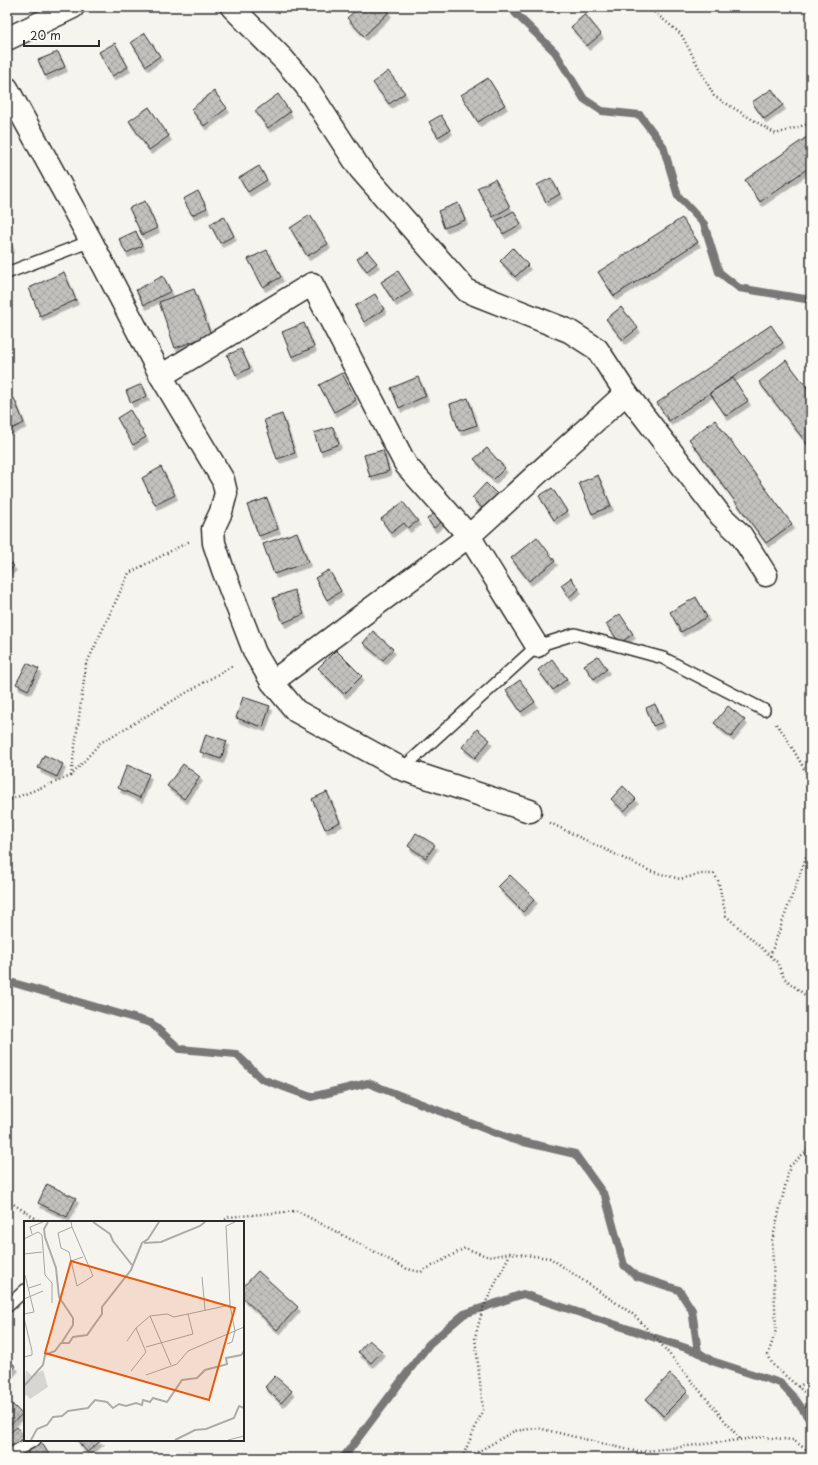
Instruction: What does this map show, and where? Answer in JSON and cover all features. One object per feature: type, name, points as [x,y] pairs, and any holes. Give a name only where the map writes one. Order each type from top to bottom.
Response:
[{"type":"street","points":[[7,39],[73,7]]},
{"type":"street","points":[[232,7],[284,60],[306,86],[360,169],[467,291],[569,331],[597,349],[626,393],[721,516],[741,535],[766,575]]},
{"type":"street","points":[[7,88],[91,241],[161,376],[223,480],[226,493],[221,512],[213,529],[214,543],[255,653],[272,682],[296,711],[402,769],[530,812]]},
{"type":"street","points":[[161,376],[312,284],[406,465],[469,536],[537,646]]},
{"type":"street","points":[[272,682],[469,536],[626,393]]},
{"type":"lane","points":[[7,273],[91,241]]},
{"type":"lane","points":[[402,769],[537,646],[575,634],[663,658],[764,710]]},
{"type":"lane","points":[[7,1307],[24,1291]]},
{"type":"lane","points":[[7,1456],[33,1441]]},
{"type":"path","points":[[648,7],[680,34],[714,96],[776,134],[811,123]]},
{"type":"path","points":[[71,776],[86,665],[129,573],[213,529]]},
{"type":"path","points":[[7,801],[71,776],[100,743],[255,653]]},
{"type":"path","points":[[764,710],[785,735],[811,781]]},
{"type":"path","points":[[530,812],[559,828],[650,871],[680,879],[701,874],[714,874],[718,880],[726,916],[777,962],[784,978],[811,1000]]},
{"type":"path","points":[[770,956],[811,844]]},
{"type":"path","points":[[811,1147],[790,1166],[772,1241],[776,1330],[768,1355],[773,1365],[811,1398]]},
{"type":"path","points":[[7,1200],[39,1221]]},
{"type":"path","points":[[223,1221],[229,1216],[297,1211],[407,1269],[421,1272],[465,1248],[489,1257],[510,1253],[550,1258],[634,1315],[740,1439]]},
{"type":"path","points":[[462,1458],[483,1410],[475,1337],[483,1308],[510,1253]]},
{"type":"path","points":[[798,1387],[811,1379]]},
{"type":"path","points":[[466,1458],[514,1431],[538,1428],[638,1452],[763,1437],[793,1440],[811,1453]]},
{"type":"building","points":[[359,7],[385,7],[389,12],[364,36],[347,18]]},
{"type":"building","points":[[585,14],[601,34],[587,46],[571,27]]},
{"type":"building","points":[[145,33],[160,56],[146,66],[131,42]]},
{"type":"building","points":[[115,43],[128,67],[112,76],[99,52]]},
{"type":"building","points":[[58,52],[65,67],[45,76],[38,60]]},
{"type":"building","points":[[388,71],[405,93],[389,104],[373,83]]},
{"type":"building","points":[[488,78],[505,105],[478,122],[461,95]]},
{"type":"building","points":[[772,89],[783,105],[764,119],[752,102]]},
{"type":"building","points":[[214,91],[227,108],[204,126],[191,109]]},
{"type":"building","points":[[278,94],[290,112],[268,128],[255,111]]},
{"type":"building","points":[[149,107],[169,136],[149,150],[129,121]]},
{"type":"building","points":[[441,115],[450,130],[438,137],[429,122]]},
{"type":"building","points":[[811,134],[811,166],[760,202],[745,180]]},
{"type":"building","points":[[259,166],[267,180],[248,192],[239,178]]},
{"type":"building","points":[[551,178],[560,194],[546,202],[537,185]]},
{"type":"building","points":[[495,179],[510,207],[493,217],[477,188]]},
{"type":"building","points":[[198,191],[207,208],[192,215],[183,199]]},
{"type":"building","points":[[145,201],[157,228],[142,235],[129,208]]},
{"type":"building","points":[[458,203],[465,220],[444,228],[438,211]]},
{"type":"building","points":[[514,211],[521,224],[503,234],[496,221]]},
{"type":"building","points":[[310,215],[328,244],[307,256],[290,228]]},
{"type":"building","points":[[224,216],[234,236],[220,243],[210,224]]},
{"type":"building","points":[[682,218],[698,242],[614,296],[598,272]]},
{"type":"building","points":[[136,231],[142,246],[126,253],[119,239]]},
{"type":"building","points":[[7,235],[12,247],[7,249]]},
{"type":"building","points":[[513,248],[528,265],[515,277],[500,261]]},
{"type":"building","points":[[267,250],[281,277],[263,287],[248,259]]},
{"type":"building","points":[[367,251],[377,263],[367,271],[357,259]]},
{"type":"building","points":[[398,271],[411,291],[394,302],[381,282]]},
{"type":"building","points":[[64,272],[76,300],[40,316],[29,288]]},
{"type":"building","points":[[163,276],[171,291],[144,305],[136,290]]},
{"type":"building","points":[[194,289],[211,335],[175,348],[159,302]]},
{"type":"building","points":[[375,294],[384,309],[364,322],[355,306]]},
{"type":"building","points":[[621,307],[638,328],[623,340],[606,319]]},
{"type":"building","points":[[304,323],[314,347],[292,357],[282,332]]},
{"type":"building","points":[[771,325],[783,343],[669,421],[657,403]]},
{"type":"building","points":[[241,349],[250,368],[236,375],[227,355]]},
{"type":"building","points":[[786,360],[811,393],[811,449],[759,382]]},
{"type":"building","points":[[342,373],[356,400],[334,412],[319,385]]},
{"type":"building","points":[[418,377],[426,396],[399,408],[391,388]]},
{"type":"building","points":[[733,378],[748,401],[726,416],[710,393]]},
{"type":"building","points":[[142,384],[147,396],[131,403],[126,391]]},
{"type":"building","points":[[14,398],[24,423],[7,431],[7,401]]},
{"type":"building","points":[[468,398],[477,425],[459,431],[450,404]]},
{"type":"building","points":[[130,410],[146,437],[133,445],[117,418]]},
{"type":"building","points":[[282,414],[295,453],[277,459],[264,420]]},
{"type":"building","points":[[715,420],[792,524],[766,543],[689,439]]},
{"type":"building","points":[[333,427],[339,444],[320,451],[314,433]]},
{"type":"building","points":[[487,448],[505,468],[493,480],[474,459]]},
{"type":"building","points":[[383,450],[389,471],[370,477],[364,455]]},
{"type":"building","points":[[161,467],[175,495],[155,505],[142,478]]},
{"type":"building","points":[[598,475],[611,506],[592,514],[579,483]]},
{"type":"building","points":[[486,483],[500,497],[486,512],[472,498]]},
{"type":"building","points":[[552,488],[567,511],[554,520],[539,496]]},
{"type":"building","points":[[267,498],[278,529],[259,536],[247,505]]},
{"type":"building","points":[[403,502],[418,521],[408,528],[404,523],[391,533],[381,519]]},
{"type":"building","points":[[439,509],[446,518],[434,528],[427,519]]},
{"type":"building","points":[[297,532],[308,562],[274,574],[263,544]]},
{"type":"building","points":[[537,537],[555,561],[529,581],[511,558]]},
{"type":"building","points":[[7,559],[14,566],[7,573]]},
{"type":"building","points":[[329,570],[341,591],[327,600],[315,578]]},
{"type":"building","points":[[571,578],[579,589],[569,597],[561,585]]},
{"type":"building","points":[[294,590],[304,614],[283,623],[273,598]]},
{"type":"building","points":[[696,597],[707,617],[681,632],[670,612]]},
{"type":"building","points":[[620,614],[633,634],[620,643],[606,624]]},
{"type":"building","points":[[373,631],[393,649],[383,660],[363,643]]},
{"type":"building","points":[[336,650],[362,676],[344,694],[318,668]]},
{"type":"building","points":[[598,656],[607,669],[594,679],[584,665]]},
{"type":"building","points":[[552,659],[567,679],[553,690],[538,670]]},
{"type":"building","points":[[27,663],[39,669],[28,690],[16,684]]},
{"type":"building","points":[[520,680],[535,702],[521,712],[506,690]]},
{"type":"building","points":[[243,697],[270,706],[263,727],[236,718]]},
{"type":"building","points":[[655,704],[663,722],[653,726],[646,708]]},
{"type":"building","points":[[728,706],[745,720],[731,737],[714,723]]},
{"type":"building","points":[[477,729],[490,740],[475,758],[462,747]]},
{"type":"building","points":[[206,734],[227,741],[221,759],[200,752]]},
{"type":"building","points":[[44,755],[63,764],[57,777],[38,768]]},
{"type":"building","points":[[183,764],[200,777],[184,799],[167,786]]},
{"type":"building","points":[[127,765],[149,774],[140,798],[118,788]]},
{"type":"building","points":[[623,786],[636,799],[624,811],[611,799]]},
{"type":"building","points":[[327,792],[340,822],[325,829],[312,799]]},
{"type":"building","points":[[416,833],[435,845],[426,858],[408,846]]},
{"type":"building","points":[[510,875],[535,899],[523,912],[498,887]]},
{"type":"building","points":[[47,1184],[76,1198],[67,1217],[38,1203]]},
{"type":"building","points":[[258,1271],[298,1307],[277,1330],[244,1299],[244,1286]]},
{"type":"building","points":[[369,1340],[382,1351],[371,1363],[358,1352]]},
{"type":"building","points":[[7,1360],[16,1366],[7,1377]]},
{"type":"building","points":[[670,1374],[688,1391],[663,1416],[646,1399]]},
{"type":"building","points":[[275,1376],[292,1391],[281,1403],[265,1387]]},
{"type":"building","points":[[7,1399],[22,1414],[9,1426],[7,1424]]},
{"type":"building","points":[[17,1427],[24,1439],[7,1452],[7,1435]]},
{"type":"building","points":[[78,1441],[101,1441],[87,1452]]},
{"type":"building","points":[[42,1443],[51,1458],[30,1458],[27,1452]]},
{"type":"building","points":[[189,1451],[197,1458],[184,1458]]},
{"type":"waterway","points":[[513,7],[515,13],[555,52],[584,99],[602,111],[640,115],[663,146],[678,196],[704,224],[719,272],[739,288],[811,300]]},
{"type":"waterway","points":[[7,981],[151,1023],[180,1049],[236,1054],[262,1079],[311,1097],[368,1083],[511,1139],[575,1154],[605,1196],[624,1265],[636,1276],[679,1290],[692,1310],[698,1352],[712,1361],[780,1383],[796,1400],[811,1422]]},
{"type":"waterway","points":[[343,1458],[429,1344],[464,1314],[523,1294],[698,1352]]}]
